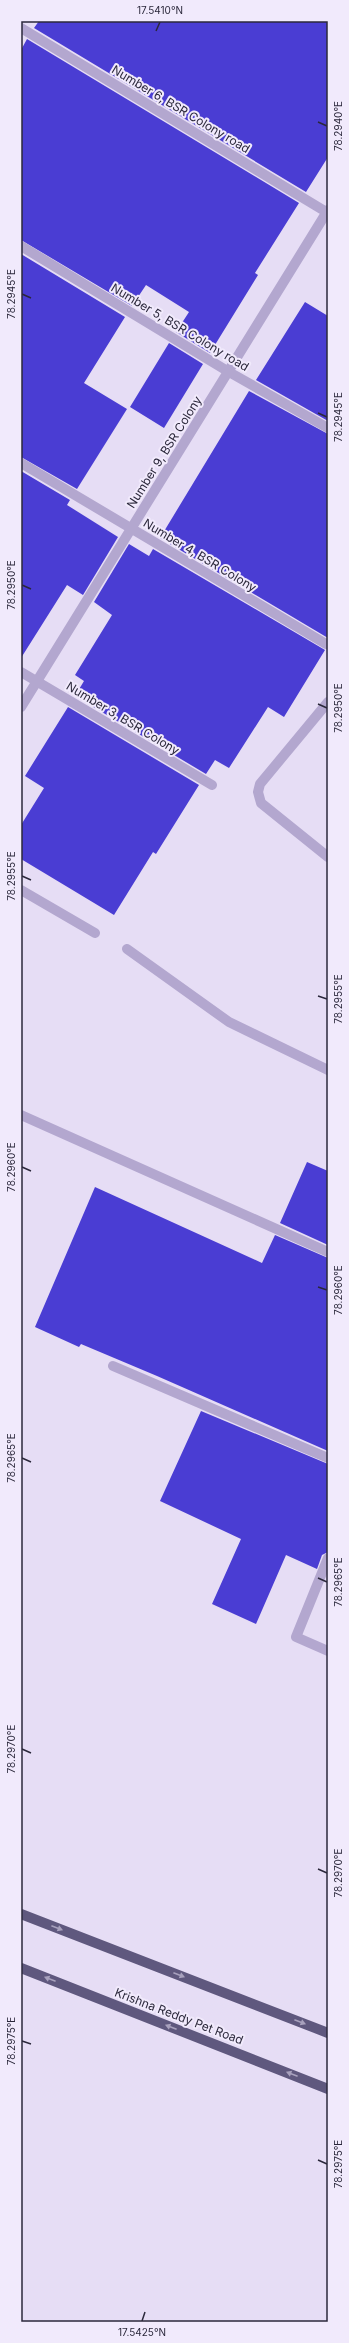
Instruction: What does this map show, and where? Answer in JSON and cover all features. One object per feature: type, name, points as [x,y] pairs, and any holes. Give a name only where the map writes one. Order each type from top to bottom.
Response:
[{"type":"main road","points":[[21,1914],[328,2033]]},
{"type":"main road","name":"Krishna Reddy Pet Road","points":[[21,1968],[328,2089]]},
{"type":"street","name":"Number 6, BSR Colony road","points":[[21,28],[328,211]]},
{"type":"street","name":"Number 9, BSR Colony","points":[[21,706],[132,530],[328,211]]},
{"type":"street","name":"Number 5, BSR Colony road","points":[[21,246],[229,372],[328,428]]},
{"type":"street","name":"Number 4, BSR Colony","points":[[21,463],[326,644]]},
{"type":"street","name":"Number 3, BSR Colony","points":[[21,672],[212,785]]},
{"type":"street","points":[[328,702],[260,784],[258,792],[261,803],[328,857]]},
{"type":"street","points":[[21,890],[95,933]]},
{"type":"street","points":[[127,949],[229,1022],[328,1070]]},
{"type":"street","points":[[21,1115],[328,1252]]},
{"type":"street","points":[[114,1366],[328,1458]]},
{"type":"street","points":[[328,1558],[296,1637],[328,1651]]},
{"type":"building","points":[[39,21],[328,21],[328,157],[306,192],[34,28]]},
{"type":"building","points":[[27,39],[299,203],[255,273],[258,275],[210,353],[176,332],[189,312],[146,285],[132,306],[21,240],[21,50]]},
{"type":"building","points":[[21,254],[125,317],[84,383],[127,409],[77,489],[21,457]]},
{"type":"building","points":[[305,302],[328,316],[328,421],[256,380]]},
{"type":"building","points":[[169,343],[203,364],[164,428],[130,407]]},
{"type":"building","points":[[249,391],[328,434],[328,638],[160,538]]},
{"type":"building","points":[[21,471],[70,500],[67,505],[118,537],[83,595],[67,585],[21,658]]},
{"type":"building","points":[[129,544],[149,556],[153,549],[325,650],[284,717],[268,707],[229,768],[215,760],[206,774],[75,696],[84,681],[75,675],[112,615],[94,602]]},
{"type":"building","points":[[68,707],[199,785],[156,854],[153,852],[114,915],[21,859],[21,825],[44,788],[25,776]]},
{"type":"building","points":[[307,1162],[328,1171],[328,1245],[280,1223]]},
{"type":"building","points":[[95,1187],[262,1263],[275,1235],[328,1258],[328,1451],[157,1376],[81,1344],[79,1347],[35,1327]]},
{"type":"building","points":[[201,1411],[328,1464],[328,1552],[322,1555],[317,1569],[286,1555],[256,1624],[212,1604],[241,1539],[160,1501]]}]
